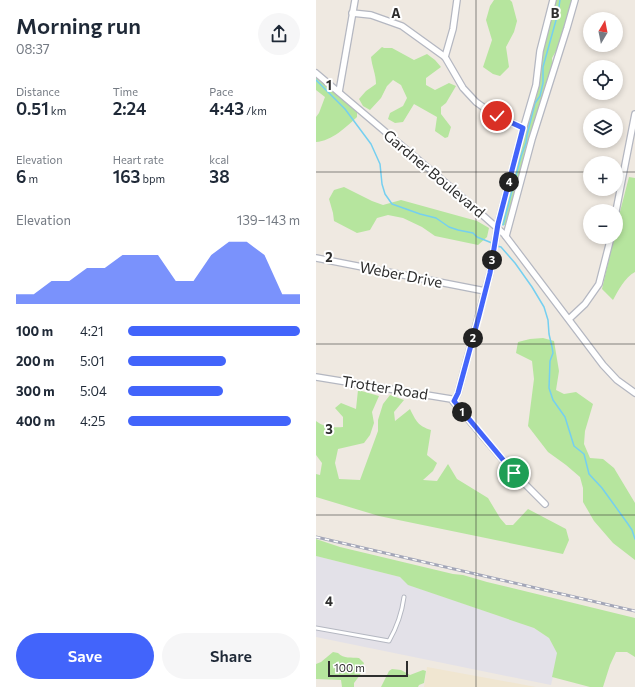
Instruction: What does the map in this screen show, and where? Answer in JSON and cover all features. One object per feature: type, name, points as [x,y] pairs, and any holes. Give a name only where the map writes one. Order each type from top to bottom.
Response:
[{"type":"street","points":[[339,92],[355,0]]},
{"type":"street","points":[[445,57],[453,29],[457,0]]},
{"type":"street","points":[[544,504],[514,473],[454,401],[458,393],[485,292],[497,228],[535,88],[540,51],[553,0]]},
{"type":"street","points":[[506,236],[532,139],[575,0]]},
{"type":"street","points":[[352,13],[371,16],[402,26],[445,57],[463,88],[476,102],[490,112],[523,128]]},
{"type":"street","name":"Gardner Boulevard","points":[[316,73],[506,236],[617,380],[635,393]]},
{"type":"street","points":[[617,204],[635,114]]},
{"type":"street","points":[[569,319],[588,301],[600,284],[609,244]]},
{"type":"street","name":"Weber Drive","points":[[316,258],[485,292]]},
{"type":"street","name":"Trotter Road","points":[[316,377],[449,398],[454,401]]},
{"type":"lane","points":[[316,628],[389,640],[396,629],[404,597]]},
{"type":"shaded area","points":[[316,556],[400,577],[409,585],[534,628],[549,638],[558,654],[551,685],[316,637]]},
{"type":"shaded area","points":[[427,667],[536,687],[424,687]]},
{"type":"green space","points":[[494,0],[510,0],[512,2],[517,21],[514,32],[506,47],[509,67],[500,76],[493,74],[483,67],[492,40],[486,20],[490,6]]},
{"type":"green space","points":[[555,0],[573,0],[559,46],[552,58],[553,67],[532,133],[527,144],[506,225],[502,225],[501,220],[520,143],[537,94],[541,73],[543,48]]},
{"type":"green space","points":[[382,47],[392,48],[414,60],[427,54],[441,67],[426,78],[426,85],[435,90],[449,83],[456,86],[446,103],[441,107],[441,114],[451,127],[448,137],[445,138],[435,131],[437,117],[414,104],[403,122],[395,123],[388,119],[390,113],[403,106],[407,98],[401,85],[393,80],[387,86],[381,98],[370,110],[363,106],[359,99],[366,91],[376,84],[371,57]]},
{"type":"green space","points":[[316,77],[357,111],[357,117],[333,136],[316,142],[316,117],[325,97],[316,90]]},
{"type":"green space","points":[[629,177],[635,178],[635,272],[625,281],[613,300],[602,289],[612,244],[623,244],[622,204]]},
{"type":"green space","points":[[344,187],[383,205],[401,200],[477,221],[489,228],[487,237],[478,245],[435,236],[422,227],[403,218],[388,215],[377,218],[370,230],[357,233],[334,221],[329,199],[334,190]]},
{"type":"green space","points":[[543,338],[554,341],[559,371],[556,390],[564,394],[576,392],[593,404],[585,431],[584,444],[590,458],[603,459],[614,468],[635,503],[635,560],[613,543],[594,521],[583,502],[583,488],[580,477],[548,452],[528,426],[534,379],[532,361],[516,353],[518,342]]},
{"type":"green space","points":[[358,390],[379,396],[372,412],[374,423],[370,435],[364,443],[338,449],[335,463],[339,479],[360,480],[378,431],[378,420],[383,404],[390,395],[404,400],[394,412],[395,421],[410,409],[414,417],[423,427],[431,430],[427,455],[437,463],[433,471],[423,480],[437,481],[448,464],[457,479],[488,498],[506,525],[513,525],[528,509],[566,529],[569,540],[563,554],[379,516],[316,497],[316,474],[320,475],[322,463],[316,455],[316,421],[329,427],[343,427],[343,417],[335,408],[341,403],[356,409]]},
{"type":"green space","points":[[316,539],[340,547],[453,574],[463,575],[635,618],[635,657],[627,652],[616,652],[603,687],[590,687],[552,677],[557,653],[549,638],[534,628],[408,585],[400,577],[316,556]]},
{"type":"green space","points":[[333,652],[345,657],[359,658],[364,663],[360,675],[354,683],[354,687],[342,687],[341,680],[316,679],[316,664],[321,662]]},
{"type":"green space","points":[[392,669],[401,670],[410,675],[423,670],[426,671],[424,683],[418,687],[381,687],[389,671]]},
{"type":"waterway","points":[[503,225],[521,156],[526,143],[535,103],[540,96],[543,83],[543,67],[558,13],[560,0]]},
{"type":"waterway","points":[[316,80],[345,109],[371,144],[380,164],[382,184],[385,194],[392,204],[436,218],[449,227],[473,233],[477,237],[492,243]]},
{"type":"waterway","points":[[497,246],[501,247],[515,263],[544,307],[548,320],[553,353],[550,361],[549,388],[553,400],[565,417],[574,446],[584,454],[589,474],[602,488],[628,524],[635,539]]},
{"type":"railway","points":[[316,537],[635,611]]},
{"type":"route","points":[[497,116],[523,128],[498,224],[490,273],[458,393],[454,401],[514,473]]}]
